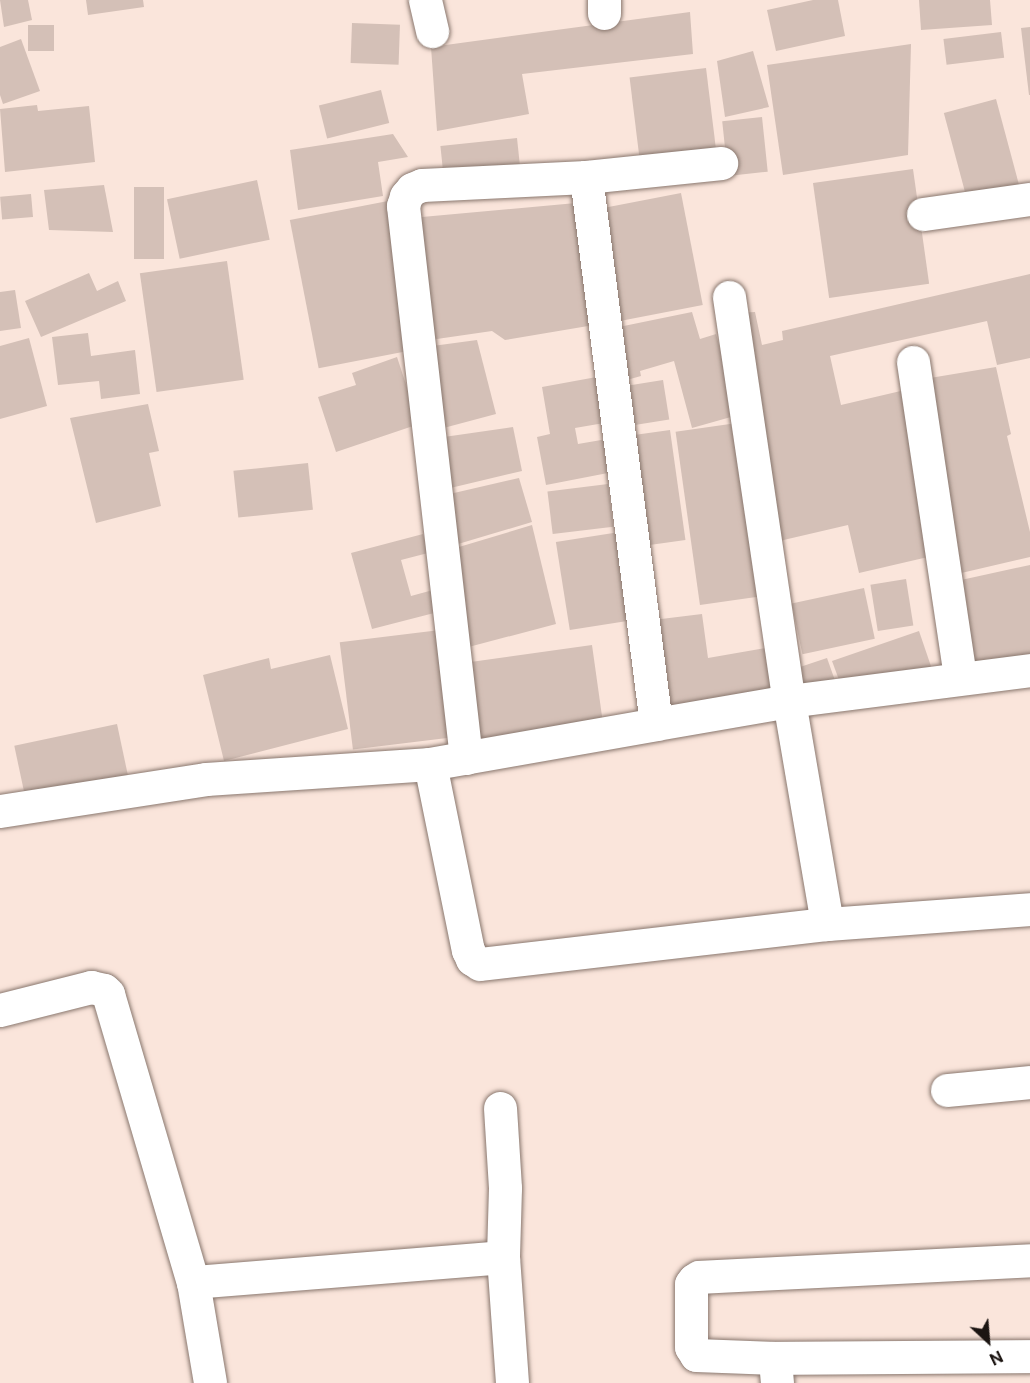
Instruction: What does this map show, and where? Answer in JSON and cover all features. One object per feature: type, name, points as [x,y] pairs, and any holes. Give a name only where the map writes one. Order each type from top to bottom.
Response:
[{"type":"street","points":[[466,758],[403,206],[412,189],[422,185],[586,177],[721,163]]},
{"type":"street","points":[[586,177],[656,724]]},
{"type":"street","points":[[923,214],[1030,198]]},
{"type":"street","points":[[729,297],[789,701],[827,924]]},
{"type":"street","points":[[913,362],[960,678]]},
{"type":"street","points":[[0,811],[206,779],[430,764],[789,701],[1030,670]]},
{"type":"street","points":[[430,764],[468,950],[472,959],[480,964],[827,924],[1030,909]]},
{"type":"street","points":[[0,1010],[92,987],[98,987],[108,994],[193,1282],[210,1383]]},
{"type":"street","points":[[947,1090],[1030,1082]]},
{"type":"street","points":[[500,1108],[505,1188],[503,1257],[512,1383]]},
{"type":"street","points":[[193,1282],[503,1257]]},
{"type":"street","points":[[1030,1260],[699,1277],[690,1284],[692,1347],[696,1355],[776,1370],[988,1370],[1030,1356]]},
{"type":"building","points":[[0,0],[28,0],[32,20],[4,27]]},
{"type":"building","points":[[86,0],[143,0],[144,7],[88,15]]},
{"type":"building","points":[[813,0],[838,0],[845,36],[776,51],[767,10]]},
{"type":"building","points":[[919,0],[990,0],[992,25],[921,30]]},
{"type":"building","points":[[690,12],[693,54],[522,74],[529,114],[437,131],[431,47]]},
{"type":"building","points":[[352,23],[400,25],[399,65],[351,63]]},
{"type":"building","points":[[28,25],[54,25],[54,51],[28,51]]},
{"type":"building","points":[[1030,27],[1030,95],[1029,95],[1021,28]]},
{"type":"building","points":[[1001,32],[1004,58],[947,65],[943,39]]},
{"type":"building","points":[[21,39],[40,91],[3,104],[0,95],[0,47]]},
{"type":"building","points":[[911,44],[908,155],[783,175],[767,65]]},
{"type":"building","points":[[753,51],[769,107],[725,117],[717,61]]},
{"type":"building","points":[[706,68],[716,152],[640,162],[630,77]]},
{"type":"building","points":[[381,90],[389,123],[327,138],[319,105]]},
{"type":"building","points":[[996,99],[1020,188],[968,202],[944,113]]},
{"type":"building","points":[[37,105],[38,111],[89,106],[95,162],[5,172],[0,109]]},
{"type":"building","points":[[762,117],[768,172],[728,176],[722,121]]},
{"type":"building","points":[[393,134],[408,157],[378,162],[383,196],[298,210],[290,150]]},
{"type":"building","points":[[517,138],[520,169],[444,177],[440,146]]},
{"type":"building","points":[[913,169],[929,284],[829,298],[813,183]]},
{"type":"building","points":[[257,180],[270,240],[180,259],[167,199]]},
{"type":"building","points":[[104,185],[113,232],[49,230],[44,190]]},
{"type":"building","points":[[134,187],[164,187],[164,259],[134,259]]},
{"type":"building","points":[[681,193],[703,305],[617,322],[596,210]]},
{"type":"building","points":[[31,194],[33,217],[2,220],[0,197]]},
{"type":"building","points":[[388,201],[417,349],[319,368],[290,220]]},
{"type":"building","points":[[576,203],[594,325],[505,340],[492,331],[423,341],[411,218]]},
{"type":"building","points":[[227,261],[244,380],[157,392],[140,273]]},
{"type":"building","points":[[89,273],[97,291],[118,281],[126,301],[41,337],[25,301]]},
{"type":"building","points":[[1030,274],[1030,358],[997,365],[987,321],[830,356],[841,405],[905,390],[941,554],[859,573],[848,525],[775,542],[737,313],[755,312],[762,345],[783,340],[782,331]]},
{"type":"building","points":[[15,290],[21,328],[0,331],[0,292]]},
{"type":"building","points":[[692,312],[700,339],[716,334],[738,415],[692,428],[674,361],[640,371],[641,376],[616,383],[609,329]]},
{"type":"building","points":[[88,333],[91,356],[135,350],[140,394],[101,399],[99,381],[58,385],[52,337]]},
{"type":"building","points":[[29,338],[47,406],[0,419],[0,346]]},
{"type":"building","points":[[477,340],[496,414],[436,430],[425,347]]},
{"type":"building","points":[[397,357],[419,424],[336,452],[318,397],[356,385],[352,373]]},
{"type":"building","points":[[996,367],[1011,434],[1007,436],[1030,532],[1030,557],[957,574],[924,379]]},
{"type":"building","points":[[602,376],[610,422],[575,428],[578,444],[607,439],[613,472],[546,485],[537,437],[550,434],[542,387]]},
{"type":"building","points":[[663,380],[669,420],[624,427],[618,387]]},
{"type":"building","points":[[148,404],[159,451],[149,453],[161,506],[96,523],[70,418]]},
{"type":"building","points":[[737,423],[761,596],[700,605],[676,432]]},
{"type":"building","points":[[513,427],[522,471],[442,490],[437,438]]},
{"type":"building","points":[[670,430],[685,540],[639,546],[623,437]]},
{"type":"building","points":[[308,463],[313,510],[238,518],[233,471]]},
{"type":"building","points":[[519,478],[532,522],[448,547],[441,496]]},
{"type":"building","points":[[608,484],[613,527],[553,534],[547,491]]},
{"type":"building","points":[[532,525],[556,624],[461,649],[449,550]]},
{"type":"building","points":[[626,531],[640,619],[570,630],[556,542]]},
{"type":"building","points":[[423,534],[428,553],[401,560],[411,596],[433,590],[438,612],[372,629],[351,553]]},
{"type":"building","points":[[1030,565],[1030,661],[968,669],[952,582]]},
{"type":"building","points":[[906,579],[913,625],[878,631],[870,585]]},
{"type":"building","points":[[864,588],[875,639],[802,654],[792,603]]},
{"type":"building","points":[[702,614],[708,658],[766,648],[772,694],[665,714],[653,620]]},
{"type":"building","points":[[440,630],[453,737],[353,750],[340,642]]},
{"type":"building","points":[[919,631],[936,681],[842,688],[832,661]]},
{"type":"building","points":[[592,645],[603,723],[476,741],[465,663]]},
{"type":"building","points":[[330,655],[348,729],[224,761],[203,675],[269,658],[271,669]]},
{"type":"building","points":[[827,658],[838,689],[794,696],[788,671]]},
{"type":"building","points":[[117,724],[129,782],[27,804],[14,746]]}]
